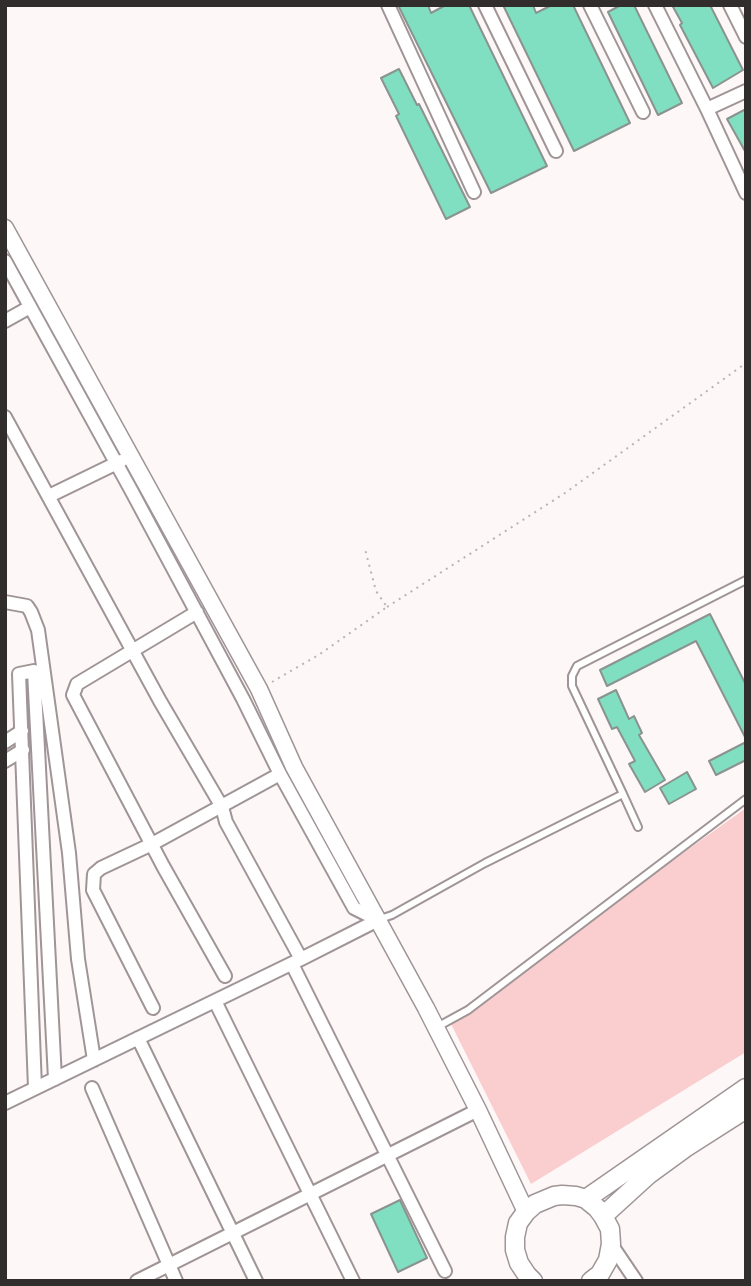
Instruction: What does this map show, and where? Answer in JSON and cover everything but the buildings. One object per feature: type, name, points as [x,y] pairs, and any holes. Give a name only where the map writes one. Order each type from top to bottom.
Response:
[{"type":"main road","points":[[586,1199],[746,1088]]},
{"type":"main road","points":[[603,1216],[648,1175],[746,1109]]},
{"type":"main road","points":[[527,1279],[515,1250],[519,1223],[526,1212],[536,1204],[554,1196],[569,1195],[586,1199],[597,1208],[610,1229],[608,1260],[600,1274],[591,1281]]},
{"type":"street","points":[[388,5],[474,192]]},
{"type":"street","points":[[485,5],[556,151]]},
{"type":"street","points":[[590,5],[643,112]]},
{"type":"street","points":[[656,5],[746,193]]},
{"type":"street","points":[[730,5],[746,37]]},
{"type":"street","points":[[708,109],[746,91]]},
{"type":"street","points":[[5,228],[280,774],[354,908],[378,920]]},
{"type":"street","points":[[5,261],[259,689],[294,767],[426,1008],[526,1212]]},
{"type":"street","points":[[5,321],[30,307]]},
{"type":"street","points":[[5,417],[222,807],[226,821],[297,961],[444,1271]]},
{"type":"street","points":[[49,496],[123,460]]},
{"type":"street","points":[[5,602],[27,606],[38,629],[69,853],[78,959],[94,1060]]},
{"type":"street","points":[[197,612],[77,684],[73,695],[163,866],[225,976]]},
{"type":"street","points":[[212,642],[228,633]]},
{"type":"street","points":[[35,1088],[19,674],[34,671],[55,1079]]},
{"type":"street","points":[[5,742],[22,731]]},
{"type":"street","points":[[5,761],[23,750]]},
{"type":"street","points":[[153,1008],[93,890],[94,874],[101,867],[152,844],[280,774]]},
{"type":"street","points":[[5,1103],[378,920]]},
{"type":"street","points":[[215,1001],[353,1281]]},
{"type":"street","points":[[138,1038],[256,1281]]},
{"type":"street","points":[[92,1088],[176,1281]]},
{"type":"street","points":[[137,1281],[478,1110]]},
{"type":"street","points":[[611,1244],[636,1281]]},
{"type":"lane","points":[[638,827],[572,686],[572,676],[577,666],[746,580]]},
{"type":"lane","points":[[378,920],[623,794]]},
{"type":"lane","points":[[435,1028],[468,1010],[746,799]]},
{"type":"path","points":[[259,689],[320,654],[387,607],[565,493],[746,363]]},
{"type":"path","points":[[365,549],[376,591],[387,607]]},
{"type":"shaded area","points":[[746,808],[746,1052],[531,1184],[449,1020]]}]
